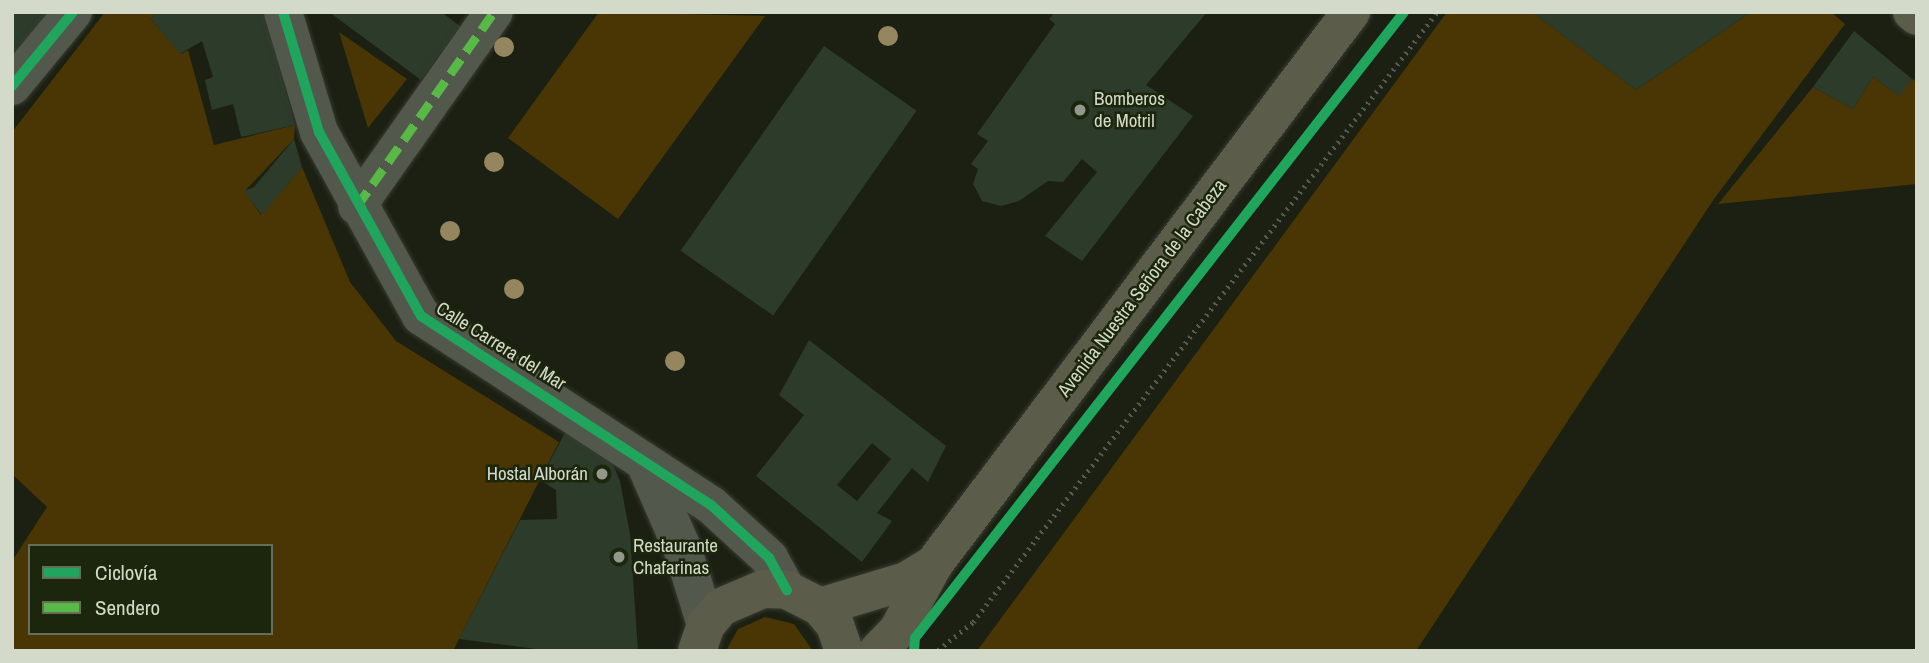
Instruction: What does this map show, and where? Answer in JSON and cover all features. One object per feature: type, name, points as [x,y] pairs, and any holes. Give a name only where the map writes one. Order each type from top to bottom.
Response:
[{"type":"highway","name":"Avenida Nuestra Señora de la Cabeza","points":[[878,651],[898,630],[934,564],[1351,12]]},
{"type":"highway","points":[[1912,12],[1917,16]]},
{"type":"highway","name":"Avenida Nuestra Señora de la Cabeza","points":[[702,638],[741,594],[803,598],[906,581],[934,564]]},
{"type":"highway","points":[[803,598],[835,625],[844,651]]},
{"type":"street","points":[[12,86],[73,12]]},
{"type":"street","name":"Calle Carrera del Mar","points":[[283,12],[319,132],[357,206],[421,316],[610,435],[645,463],[711,505],[769,558],[803,598]]},
{"type":"street","points":[[357,206],[487,15]]},
{"type":"street","name":"Calle Carrera del Mar","points":[[645,463],[683,550],[702,638]]},
{"type":"path","points":[[937,651],[973,622],[1437,12]]},
{"type":"shaded area","points":[[105,12],[157,12],[151,19],[181,54],[188,50],[214,145],[295,125],[294,139],[245,191],[261,215],[302,167],[350,282],[396,341],[559,442],[453,651],[12,651],[12,561],[47,507],[12,474],[12,132]]},
{"type":"shaded area","points":[[599,12],[765,16],[618,219],[508,138]]},
{"type":"shaded area","points":[[1447,12],[1532,12],[1636,90],[1751,12],[1831,12],[1845,24],[1714,199],[1416,651],[977,651]]},
{"type":"shaded area","points":[[339,32],[407,79],[368,128]]},
{"type":"shaded area","points":[[1873,77],[1898,95],[1912,79],[1917,82],[1917,184],[1718,204],[1813,87],[1853,109]]},
{"type":"shaded area","points":[[765,617],[794,624],[813,651],[726,651],[738,629]]},
{"type":"building","points":[[12,12],[61,12],[12,68]]},
{"type":"building","points":[[157,12],[264,12],[295,125],[241,137],[233,104],[212,110],[205,80],[213,77],[202,41],[180,54],[151,19]]},
{"type":"building","points":[[329,12],[441,12],[460,26],[421,80]]},
{"type":"building","points":[[1055,12],[1207,12],[1146,85],[1193,116],[1082,261],[1045,236],[1097,172],[1082,159],[1063,182],[1048,181],[1019,201],[1001,206],[982,201],[973,184],[978,169],[971,164],[988,141],[977,134],[1055,24],[1049,19]]},
{"type":"building","points":[[1532,12],[1751,12],[1636,90]]},
{"type":"building","points":[[1854,31],[1912,79],[1899,96],[1873,77],[1853,109],[1813,87]]},
{"type":"building","points":[[824,46],[917,111],[773,316],[681,251]]},
{"type":"building","points":[[294,139],[302,167],[262,215],[244,191],[254,187]]},
{"type":"building","points":[[809,340],[946,446],[928,482],[912,468],[877,513],[892,521],[862,562],[756,476],[804,415],[779,395]],"holes":[[[872,443],[891,459],[857,501],[837,485]]]},
{"type":"building","points":[[568,427],[606,449],[620,481],[630,534],[638,651],[552,651],[459,639],[520,520],[557,519],[556,490],[540,480]]},
{"type":"marked path","points":[[357,206],[494,12]]},
{"type":"cycle path","points":[[12,86],[73,12]]},
{"type":"cycle path","points":[[283,12],[319,132],[421,316],[711,505],[769,558],[787,590]]},
{"type":"cycle path","points":[[914,651],[915,638],[1404,12]]},
{"type":"place","name":"Bomberos de Motril","points":[[1080,110]]},
{"type":"place","name":"Hostal Alborán","points":[[602,474]]},
{"type":"place","name":"Restaurante Chafarinas","points":[[619,557]]}]
